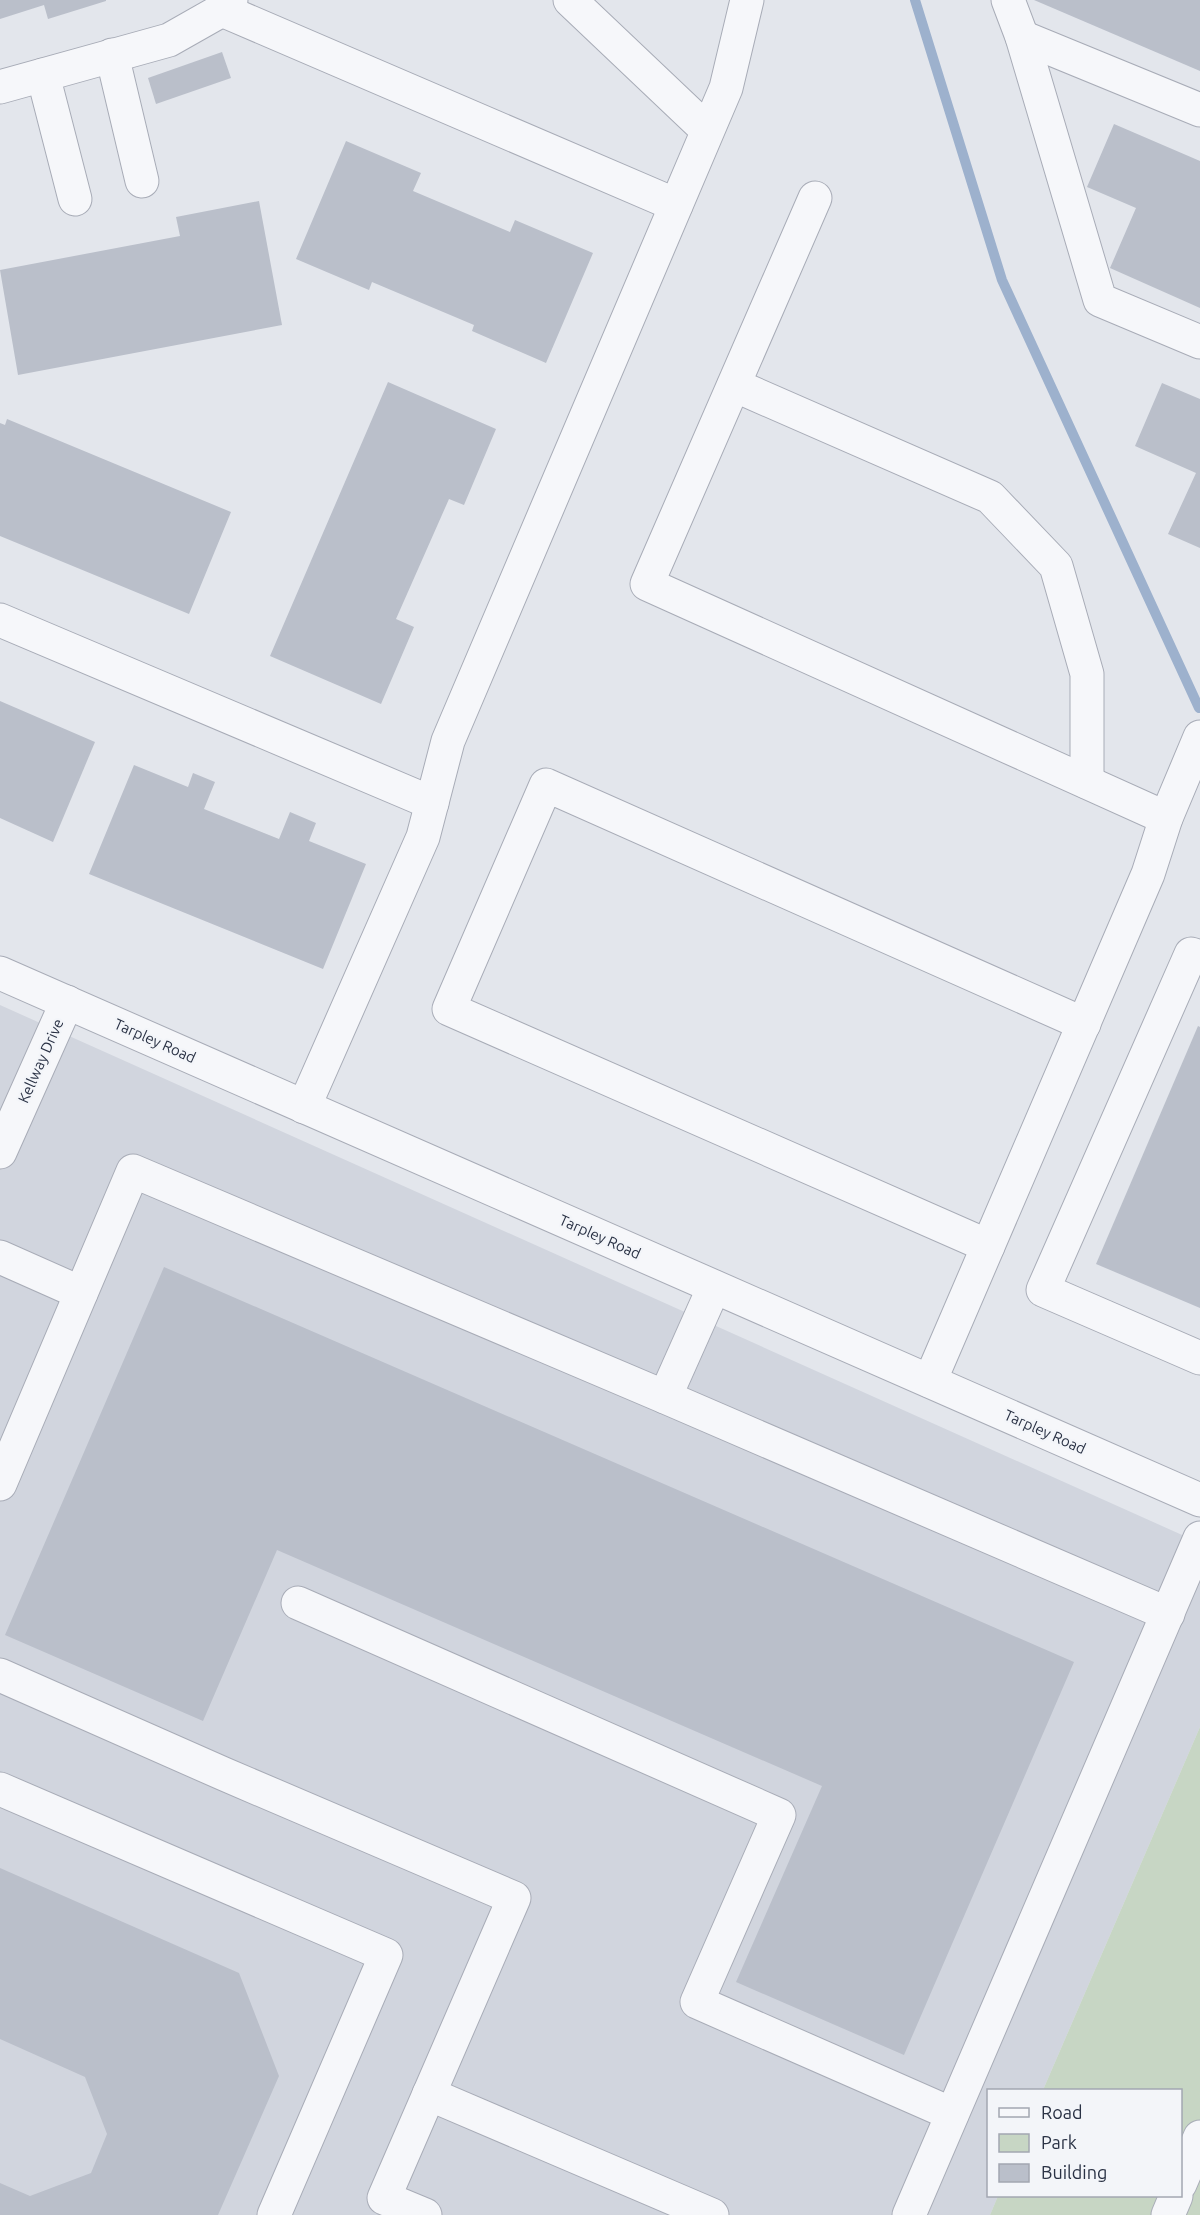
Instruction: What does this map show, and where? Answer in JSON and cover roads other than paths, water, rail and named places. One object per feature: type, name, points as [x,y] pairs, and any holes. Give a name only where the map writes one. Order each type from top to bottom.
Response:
[{"type":"street","points":[[570,0],[708,130]]},
{"type":"street","points":[[304,1107],[423,837],[448,741],[726,88],[747,0]]},
{"type":"street","points":[[1008,0],[1023,36],[1100,300],[1200,342]]},
{"type":"street","points":[[0,87],[169,40],[226,5],[676,205]]},
{"type":"street","points":[[1023,36],[1200,110]]},
{"type":"street","points":[[112,55],[142,181]]},
{"type":"street","points":[[43,75],[75,200]]},
{"type":"street","points":[[815,198],[647,584],[1166,818]]},
{"type":"street","points":[[734,385],[990,497],[1056,566],[1087,674],[1088,782]]},
{"type":"street","points":[[0,620],[432,803]]},
{"type":"street","points":[[930,1381],[1148,874],[1166,818],[1200,737]]},
{"type":"street","points":[[988,1246],[449,1009],[546,785],[1084,1024]]},
{"type":"street","points":[[1200,957],[1191,954],[1043,1290],[1200,1358]]},
{"type":"street","name":"Tarpley Road","points":[[0,973],[1200,1500]]},
{"type":"street","name":"Kellway Drive","points":[[0,1152],[67,1002]]},
{"type":"street","points":[[0,1484],[133,1171],[665,1396],[1168,1614]]},
{"type":"street","points":[[0,1257],[81,1293]]},
{"type":"street","points":[[665,1396],[714,1287]]},
{"type":"street","points":[[909,2215],[1200,1538]]},
{"type":"street","points":[[298,1603],[779,1815],[697,2002],[952,2114]]},
{"type":"street","points":[[0,1675],[234,1779],[514,1898],[384,2198],[425,2215]]},
{"type":"street","points":[[0,1789],[386,1955],[274,2215]]},
{"type":"street","points":[[429,2094],[712,2215]]},
{"type":"street","points":[[1182,2179],[1200,2137]]},
{"type":"street","points":[[1168,2215],[1176,2197]]},
{"type":"waterway","points":[[915,0],[1002,280],[1199,708]]}]
